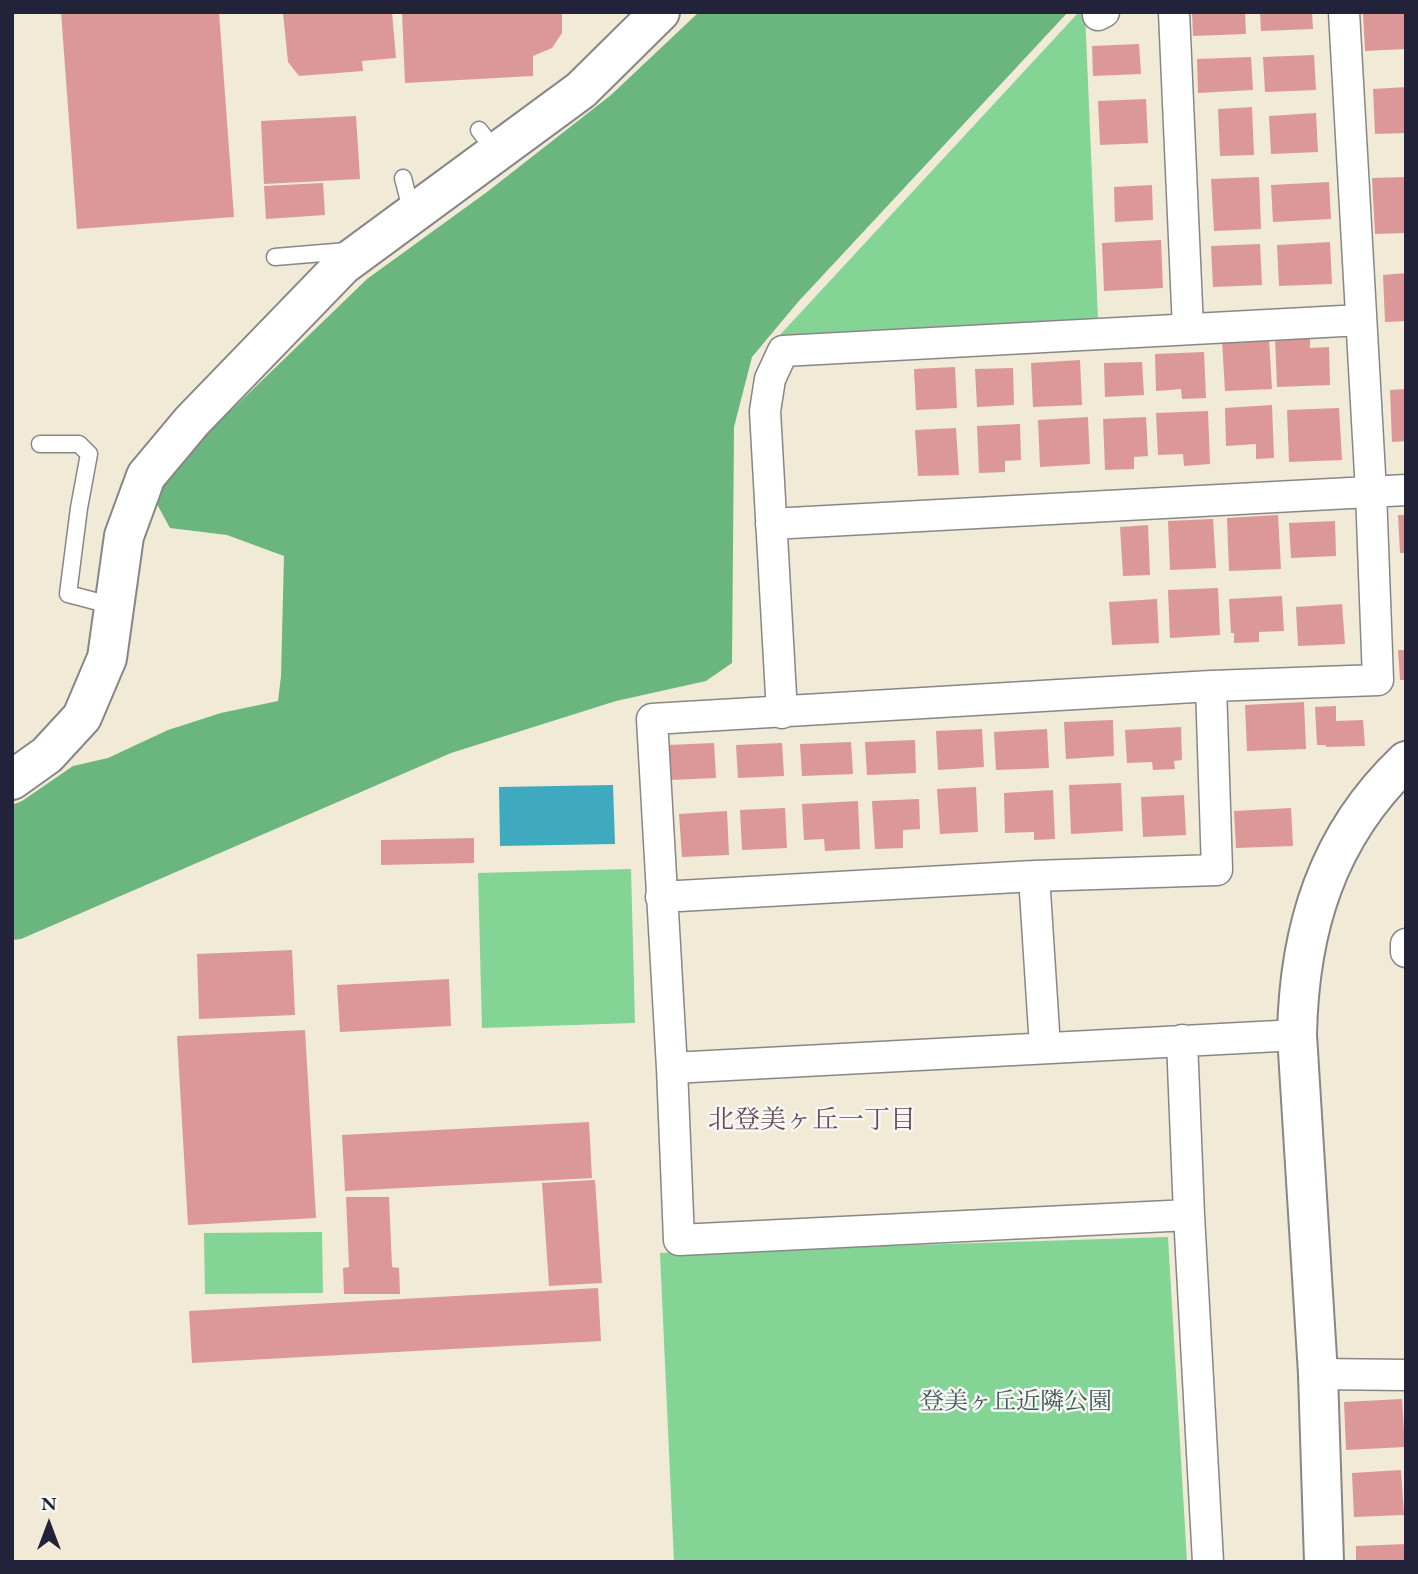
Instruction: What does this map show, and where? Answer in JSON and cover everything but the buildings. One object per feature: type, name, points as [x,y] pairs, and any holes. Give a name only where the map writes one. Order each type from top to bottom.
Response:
[{"type":"street","points":[[12,780],[47,755],[82,716],[107,658],[124,536],[146,477],[192,421],[343,265],[412,214],[487,141],[581,90],[660,12]]},
{"type":"street","points":[[1174,12],[1188,329]]},
{"type":"street","points":[[1188,1214],[679,1240],[652,719],[1211,686],[1378,680],[1371,492],[1344,12]]},
{"type":"street","points":[[782,713],[765,411],[770,379],[783,351],[1360,320]]},
{"type":"street","points":[[771,524],[1406,490]]},
{"type":"street","points":[[662,897],[1034,876],[1217,870],[1211,686]]},
{"type":"street","points":[[1324,1562],[1318,1374],[1297,1035],[1298,994],[1312,913],[1326,874],[1368,803],[1406,761]]},
{"type":"street","points":[[1034,876],[1045,1047]]},
{"type":"street","points":[[1406,944],[1406,951]]},
{"type":"street","points":[[672,1068],[1297,1035]]},
{"type":"street","points":[[1182,1040],[1188,1214],[1208,1562]]},
{"type":"street","points":[[1318,1374],[1406,1375]]},
{"type":"lane","points":[[581,90],[636,12]]},
{"type":"lane","points":[[403,178],[412,214]]},
{"type":"lane","points":[[275,257],[364,249]]},
{"type":"lane","points":[[40,444],[79,444],[89,454],[68,594],[114,606]]},
{"type":"green space","points":[[699,12],[1068,12],[798,302],[752,357],[734,427],[732,663],[706,681],[616,701],[451,753],[21,939],[12,940],[12,805],[73,766],[108,758],[168,730],[221,713],[278,701],[284,556],[227,535],[170,528],[152,495],[186,454],[367,279],[487,192],[611,95]]},
{"type":"green space","points":[[1079,12],[1085,12],[1098,319],[778,337]]},
{"type":"green space","points":[[631,869],[635,1023],[482,1028],[478,873]]},
{"type":"green space","points":[[322,1232],[323,1293],[205,1294],[204,1233]]},
{"type":"green space","name":"登美ヶ丘近隣公園","points":[[1168,1237],[1187,1562],[674,1562],[660,1253]]},
{"type":"water","points":[[613,785],[615,844],[500,846],[499,787]]},
{"type":"district","name":"北登美ヶ丘一丁目","points":[[812,1121]]}]
